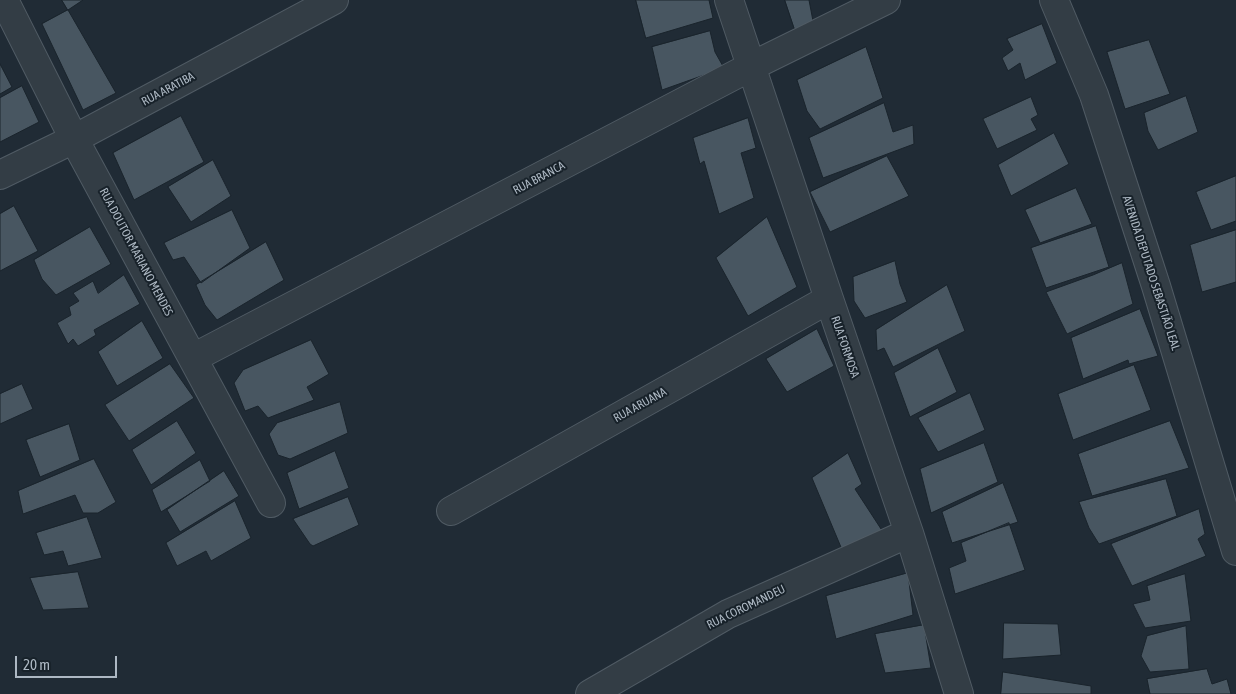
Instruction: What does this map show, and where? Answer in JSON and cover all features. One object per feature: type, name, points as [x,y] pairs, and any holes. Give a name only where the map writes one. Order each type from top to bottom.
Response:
[{"type":"street","name":"RUA DOUTOR MARIANO MENDES","points":[[4,0],[74,139],[271,502]]},
{"type":"street","name":"RUA ARATIBA","points":[[0,175],[74,139],[334,0]]},
{"type":"street","name":"RUA FORMOSA","points":[[730,0],[909,533],[959,694]]},
{"type":"street","name":"RUA BRANCA","points":[[193,358],[752,66],[886,0]]},
{"type":"street","name":"AVENIDA DEPUTADO SEBASTIÃO LEAL","points":[[1054,0],[1094,96],[1156,286],[1236,551]]},
{"type":"street","name":"RUA ARUANA","points":[[451,511],[829,299]]},
{"type":"street","name":"RUA COROMANDEU","points":[[590,694],[728,614],[909,533]]},
{"type":"building","points":[[62,0],[83,0],[68,10]]},
{"type":"building","points":[[636,0],[709,0],[713,18],[646,38]]},
{"type":"building","points":[[785,0],[809,0],[813,21],[795,30]]},
{"type":"building","points":[[68,10],[116,93],[83,110],[42,24]]},
{"type":"building","points":[[1042,24],[1057,63],[1025,80],[1020,63],[1008,71],[1002,58],[1013,50],[1007,39]]},
{"type":"building","points":[[710,31],[715,52],[724,68],[662,90],[652,47]]},
{"type":"building","points":[[1149,40],[1170,94],[1125,109],[1107,52]]},
{"type":"building","points":[[866,47],[883,98],[820,129],[807,111],[797,80]]},
{"type":"building","points":[[0,64],[12,87],[0,94]]},
{"type":"building","points":[[22,86],[39,122],[0,142],[0,98]]},
{"type":"building","points":[[1186,96],[1198,132],[1158,150],[1148,131],[1144,113]]},
{"type":"building","points":[[1031,97],[1038,115],[1031,119],[1037,130],[997,149],[983,119]]},
{"type":"building","points":[[884,103],[893,132],[913,125],[914,144],[823,178],[809,138]]},
{"type":"building","points":[[181,116],[204,162],[134,200],[113,153]]},
{"type":"building","points":[[748,118],[756,148],[741,153],[754,198],[719,214],[704,161],[700,164],[693,138]]},
{"type":"building","points":[[1054,133],[1069,164],[1011,196],[998,165]]},
{"type":"building","points":[[887,156],[909,196],[830,232],[810,192]]},
{"type":"building","points":[[213,160],[231,196],[191,222],[168,187]]},
{"type":"building","points":[[1236,176],[1236,221],[1211,230],[1196,192]]},
{"type":"building","points":[[1076,188],[1092,224],[1040,243],[1025,210]]},
{"type":"building","points":[[14,206],[38,251],[0,271],[0,214]]},
{"type":"building","points":[[232,210],[250,248],[201,283],[184,257],[173,260],[164,243]]},
{"type":"building","points":[[767,217],[797,287],[748,316],[716,258]]},
{"type":"building","points":[[1096,226],[1109,267],[1046,288],[1031,248]]},
{"type":"building","points":[[90,227],[111,264],[56,295],[42,279],[34,260]]},
{"type":"building","points":[[1236,230],[1236,282],[1202,292],[1190,245]]},
{"type":"building","points":[[266,242],[284,280],[217,320],[205,305],[196,285]]},
{"type":"building","points":[[895,261],[900,284],[907,302],[865,318],[854,301],[853,277]]},
{"type":"building","points":[[1122,263],[1133,304],[1067,334],[1046,292]]},
{"type":"building","points":[[124,275],[140,304],[94,330],[96,335],[78,346],[73,339],[68,344],[57,323],[71,315],[69,307],[79,301],[73,293],[93,281],[98,293]]},
{"type":"building","points":[[947,285],[965,331],[893,367],[884,348],[877,351],[876,330]]},
{"type":"building","points":[[1140,309],[1158,356],[1129,364],[1128,360],[1083,379],[1071,338]]},
{"type":"building","points":[[142,321],[163,358],[117,386],[98,352]]},
{"type":"building","points":[[817,329],[834,366],[787,392],[766,359]]},
{"type":"building","points":[[311,340],[329,374],[307,387],[314,400],[268,418],[258,406],[245,411],[234,383],[243,370]]},
{"type":"building","points":[[938,348],[957,392],[910,417],[894,373]]},
{"type":"building","points":[[170,364],[194,398],[129,441],[105,405]]},
{"type":"building","points":[[1134,365],[1151,410],[1073,440],[1058,394]]},
{"type":"building","points":[[22,384],[33,409],[0,424],[0,394]]},
{"type":"building","points":[[970,393],[985,430],[938,452],[918,418]]},
{"type":"building","points":[[340,402],[348,433],[290,459],[278,455],[269,434],[277,423]]},
{"type":"building","points":[[177,421],[196,453],[151,485],[132,450]]},
{"type":"building","points":[[1170,421],[1189,468],[1092,496],[1078,454]]},
{"type":"building","points":[[69,424],[80,460],[40,477],[26,440]]},
{"type":"building","points":[[984,443],[998,482],[931,513],[920,469]]},
{"type":"building","points":[[335,451],[349,488],[299,509],[287,473]]},
{"type":"building","points":[[848,453],[862,484],[855,489],[883,532],[843,552],[812,478]]},
{"type":"building","points":[[94,459],[116,502],[98,513],[83,513],[75,495],[23,514],[18,491]]},
{"type":"building","points":[[200,460],[210,481],[161,512],[152,490]]},
{"type":"building","points":[[224,471],[239,496],[180,532],[167,510]]},
{"type":"building","points":[[1166,479],[1177,516],[1099,544],[1089,528],[1079,502]]},
{"type":"building","points":[[1003,483],[1018,522],[952,543],[942,512]]},
{"type":"building","points":[[348,497],[359,525],[313,546],[310,544],[293,519]]},
{"type":"building","points":[[235,501],[251,538],[211,561],[206,551],[177,566],[166,543]]},
{"type":"building","points":[[1199,509],[1205,534],[1198,539],[1206,556],[1132,586],[1111,544]]},
{"type":"building","points":[[87,517],[102,558],[68,566],[63,551],[44,555],[36,533]]},
{"type":"building","points":[[1009,523],[1025,570],[955,594],[949,568],[966,561],[961,543]]},
{"type":"building","points":[[78,572],[89,608],[43,610],[30,578]]},
{"type":"building","points":[[908,573],[913,615],[836,639],[826,596]]},
{"type":"building","points":[[1185,574],[1191,621],[1145,628],[1133,604],[1150,600],[1147,586]]},
{"type":"building","points":[[1004,623],[1058,624],[1061,655],[1003,659]]},
{"type":"building","points":[[924,625],[931,668],[885,673],[875,634]]},
{"type":"building","points":[[1186,626],[1189,669],[1150,672],[1141,656],[1147,636]]},
{"type":"building","points":[[1207,669],[1212,684],[1227,679],[1231,694],[1150,694],[1147,679]]},
{"type":"building","points":[[1003,672],[1091,686],[1091,694],[1001,694]]}]
